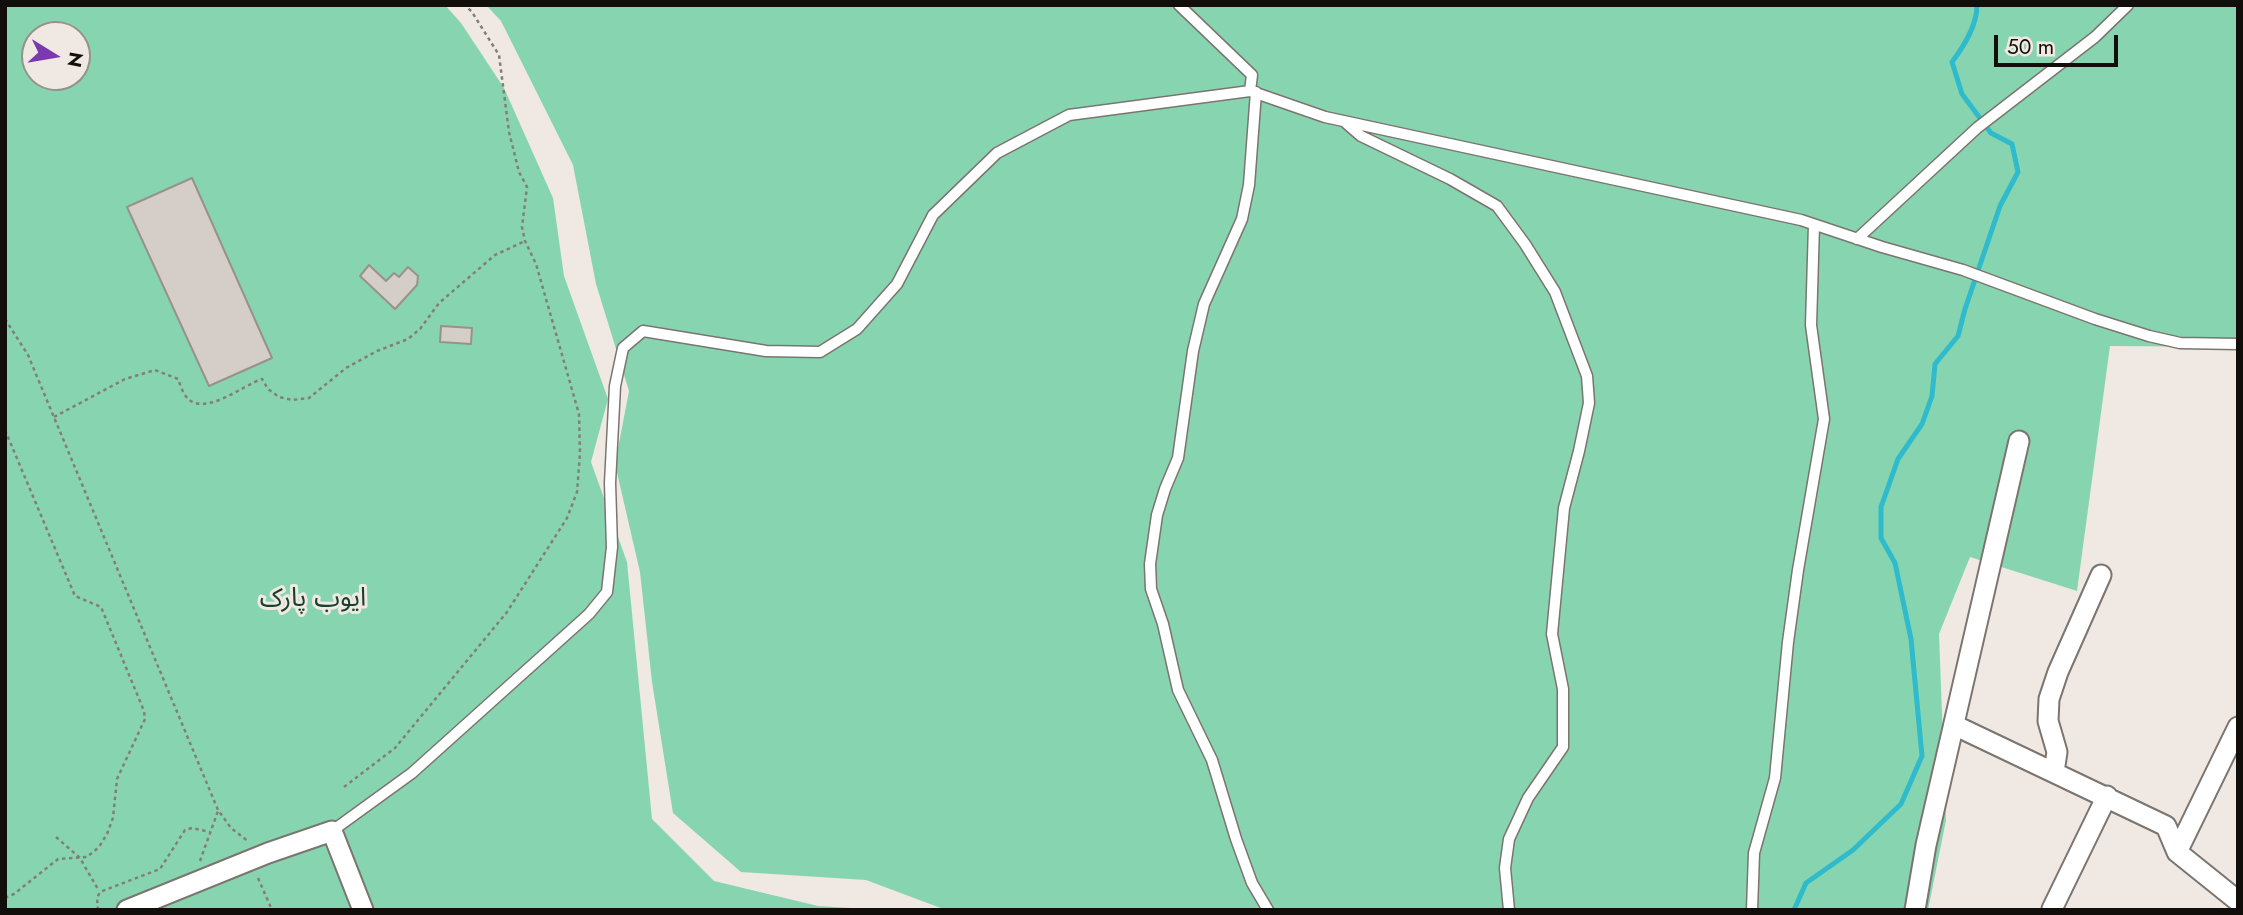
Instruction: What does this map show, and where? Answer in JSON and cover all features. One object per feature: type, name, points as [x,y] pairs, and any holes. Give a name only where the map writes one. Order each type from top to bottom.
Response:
[{"type":"street","points":[[1915,910],[1926,845],[2019,441]]},
{"type":"street","points":[[2054,772],[2057,752],[2048,721],[2049,699],[2058,672],[2101,575]]},
{"type":"street","points":[[1954,725],[2166,825],[2177,852],[2238,901]]},
{"type":"street","points":[[2177,852],[2238,727]]},
{"type":"street","points":[[2052,909],[2107,796]]},
{"type":"street","points":[[127,910],[259,856],[332,831],[363,910]]},
{"type":"lane","points":[[1179,5],[1252,75],[1249,185],[1242,219],[1204,304],[1193,351],[1178,458],[1157,515],[1150,564],[1151,589],[1163,624],[1178,690],[1212,760],[1252,883],[1268,910]]},
{"type":"lane","points":[[1857,239],[1977,128],[2095,37],[2127,5]]},
{"type":"lane","points":[[332,831],[412,772],[589,614],[607,592],[612,547],[610,483],[615,386],[623,348],[643,331],[766,351],[820,352],[857,330],[897,284],[933,215],[997,153],[1069,115],[1253,92],[1343,121],[1814,225],[1963,270],[2095,319],[2180,343],[2238,344]]},
{"type":"lane","points":[[1343,121],[1361,136],[1450,179],[1497,206],[1555,292],[1587,376],[1589,403],[1564,508],[1552,634],[1563,689],[1563,747],[1528,798],[1509,839],[1505,869],[1509,910]]},
{"type":"lane","points":[[1752,910],[1754,853],[1775,778],[1788,642],[1800,556],[1825,419],[1811,325],[1814,225]]},
{"type":"path","points":[[344,787],[396,748],[507,612],[567,518],[577,492],[579,414],[540,277],[525,241],[522,227],[527,187],[519,172],[509,132],[499,55],[472,12],[464,5]]},
{"type":"path","points":[[54,417],[125,379],[155,370],[177,379],[185,396],[192,402],[203,404],[215,402],[262,379],[268,389],[279,397],[292,400],[309,398],[346,368],[377,351],[408,339],[420,329],[439,303],[495,255],[525,241]]},
{"type":"path","points":[[6,321],[28,355],[218,810],[231,828],[259,856],[272,910]]},
{"type":"path","points":[[5,430],[75,596],[101,607],[144,711],[143,726],[117,779],[113,818],[99,847],[88,857],[58,859],[5,898]]},
{"type":"path","points":[[184,887],[197,868],[218,810]]},
{"type":"path","points":[[100,892],[160,869],[185,830],[192,828],[211,832]]},
{"type":"path","points":[[56,837],[80,858],[100,892],[96,905],[98,910]]},
{"type":"green space","name":"ایوب پارک","points":[[5,5],[445,5],[461,23],[504,88],[553,198],[564,276],[608,399],[591,462],[627,562],[652,819],[714,881],[818,906],[884,910],[5,910]]},
{"type":"green space","points":[[486,5],[2238,5],[2238,347],[2110,346],[2077,591],[1970,557],[1939,634],[1946,820],[1928,910],[946,910],[866,880],[741,872],[673,813],[652,682],[640,572],[615,464],[629,391],[596,284],[573,165],[501,21]]},
{"type":"building","points":[[192,178],[272,358],[209,386],[127,207]]},
{"type":"building","points":[[369,265],[386,281],[394,273],[399,277],[408,267],[418,276],[417,285],[395,309],[360,276]]},
{"type":"building","points":[[441,326],[472,328],[471,344],[440,342]]},
{"type":"waterway","points":[[1794,910],[1806,883],[1853,850],[1901,804],[1922,756],[1911,639],[1895,563],[1881,538],[1881,507],[1898,459],[1922,424],[1932,396],[1935,364],[1958,336],[2000,206],[2018,172],[2012,144],[1991,133],[1962,94],[1952,62],[1972,28],[1977,5]]}]
